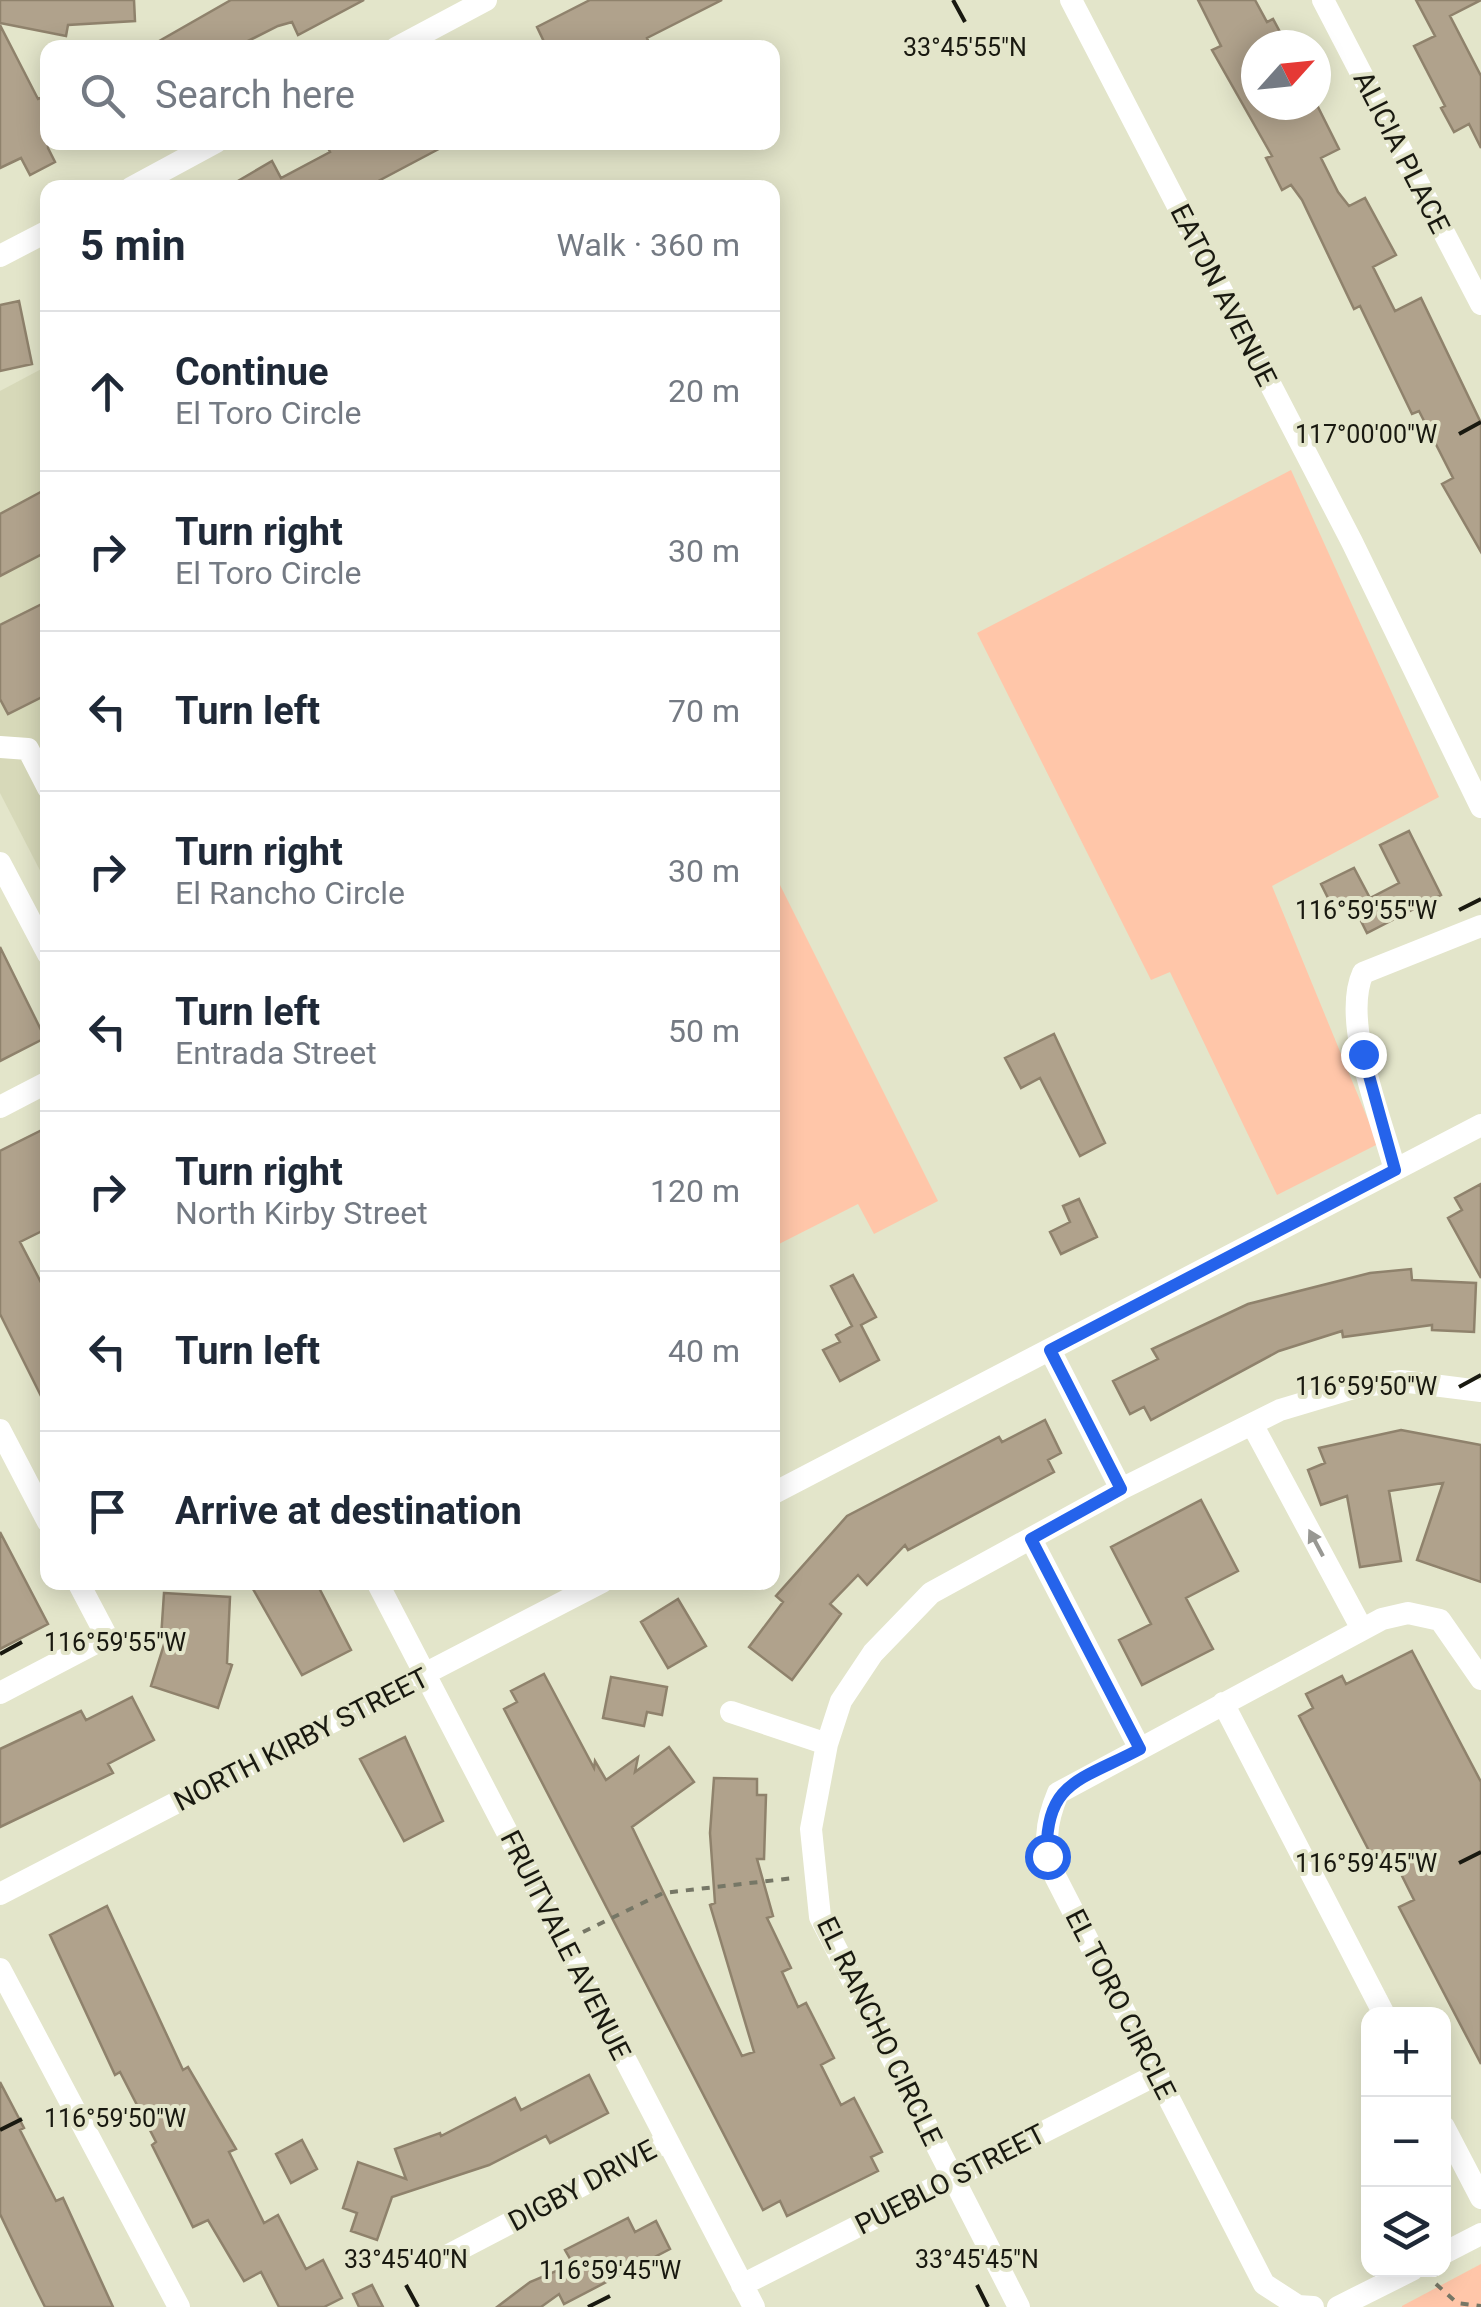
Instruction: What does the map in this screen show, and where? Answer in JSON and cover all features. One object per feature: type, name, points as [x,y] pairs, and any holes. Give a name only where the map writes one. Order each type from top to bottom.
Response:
[{"type":"street","points":[[411,40],[486,0]]},
{"type":"street","name":"EATON AVENUE","points":[[1071,0],[1352,542],[1481,807]]},
{"type":"street","name":"ALICIA PLACE","points":[[1324,0],[1481,304]]},
{"type":"street","points":[[145,180],[201,150]]},
{"type":"street","points":[[0,256],[40,235]]},
{"type":"street","points":[[0,747],[28,750],[40,773]]},
{"type":"street","points":[[0,863],[40,939]]},
{"type":"street","points":[[1395,1170],[1363,1054],[1355,990],[1363,972],[1481,926]]},
{"type":"street","points":[[0,1106],[40,1086]]},
{"type":"street","points":[[780,1490],[1481,1125]]},
{"type":"street","points":[[1050,1350],[1121,1489]]},
{"type":"street","name":"EL RANCHO CIRCLE","points":[[1019,2307],[820,1917],[812,1829],[827,1744],[842,1701],[872,1653],[932,1593],[1121,1489],[1280,1410],[1356,1387],[1401,1381],[1481,1392]]},
{"type":"street","points":[[1252,1424],[1362,1630]]},
{"type":"street","points":[[0,1430],[40,1507]]},
{"type":"street","points":[[1031,1539],[1140,1749]]},
{"type":"street","points":[[0,1693],[106,1637],[82,1590]]},
{"type":"street","name":"FRUITVALE AVENUE","points":[[382,1590],[754,2307]]},
{"type":"street","name":"NORTH KIRBY STREET","points":[[0,1894],[587,1590]]},
{"type":"street","name":"EL TORO CIRCLE","points":[[1313,2307],[1298,2306],[1264,2284],[1047,1856],[1046,1823],[1058,1793],[1362,1630],[1408,1613],[1440,1620],[1481,1680]]},
{"type":"street","points":[[1223,1703],[1380,2007]]},
{"type":"street","points":[[731,1712],[827,1744]]},
{"type":"street","points":[[0,1969],[180,2307]]},
{"type":"street","name":"PUEBLO STREET","points":[[742,2285],[1158,2074]]},
{"type":"street","name":"DIGBY DRIVE","points":[[442,2258],[668,2140]]},
{"type":"street","points":[[1451,2140],[1481,2198]]},
{"type":"street","points":[[1451,2250],[1481,2234]]},
{"type":"street","points":[[1338,2307],[1398,2277]]},
{"type":"path","points":[[581,1933],[664,1893],[814,1876]]},
{"type":"path","points":[[1436,2284],[1457,2303],[1481,2306]]},
{"type":"shaded area","points":[[40,370],[40,870],[0,793],[0,391]]},
{"type":"shaded area","points":[[1291,470],[1439,797],[1272,886],[1378,1144],[1277,1195],[1170,972],[1151,980],[977,633]]},
{"type":"shaded area","points":[[780,885],[938,1201],[874,1234],[858,1204],[780,1243]]},
{"type":"shaded area","points":[[1481,2264],[1481,2307],[1402,2307],[1402,2306]]},
{"type":"building","points":[[0,0],[134,0],[135,21],[68,25],[66,36],[0,23]]},
{"type":"building","points":[[231,0],[364,0],[298,35],[292,22],[250,40],[161,40]]},
{"type":"building","points":[[590,0],[722,0],[648,40],[543,40],[537,27]]},
{"type":"building","points":[[1198,0],[1255,0],[1267,22],[1273,19],[1279,30],[1241,30],[1241,101],[1212,50],[1221,46]]},
{"type":"building","points":[[1416,0],[1481,0],[1450,16],[1481,76],[1481,148],[1469,124],[1454,132],[1441,108],[1445,106],[1414,46],[1435,36]]},
{"type":"building","points":[[0,25],[40,98],[40,150],[49,150],[55,162],[30,175],[21,158],[0,168]]},
{"type":"building","points":[[1252,120],[1324,120],[1339,149],[1321,158],[1338,192],[1349,206],[1365,198],[1396,255],[1373,267],[1395,311],[1421,298],[1481,423],[1481,552],[1442,484],[1453,478],[1419,411],[1412,414],[1360,306],[1354,309],[1302,200],[1291,185],[1282,190],[1266,158],[1272,156]]},
{"type":"building","points":[[437,150],[380,180],[240,180],[272,161],[281,178],[330,152]]},
{"type":"building","points":[[19,301],[32,364],[0,371],[0,305]]},
{"type":"building","points":[[40,492],[40,555],[0,576],[0,514]]},
{"type":"building","points":[[40,605],[40,698],[8,714],[0,699],[0,625]]},
{"type":"building","points":[[1409,831],[1441,895],[1367,933],[1351,901],[1334,910],[1321,884],[1354,868],[1370,898],[1399,883],[1380,845]]},
{"type":"building","points":[[0,947],[40,1028],[40,1041],[0,1061]]},
{"type":"building","points":[[1054,1034],[1105,1143],[1080,1156],[1040,1078],[1021,1088],[1005,1058]]},
{"type":"building","points":[[40,1131],[40,1232],[20,1242],[40,1281],[40,1394],[0,1314],[0,1151]]},
{"type":"building","points":[[1481,1184],[1481,1278],[1448,1218],[1462,1210],[1455,1198]]},
{"type":"building","points":[[1079,1199],[1097,1237],[1061,1254],[1050,1232],[1070,1222],[1063,1206]]},
{"type":"building","points":[[1411,1269],[1412,1280],[1476,1283],[1474,1332],[1432,1330],[1432,1325],[1343,1337],[1342,1331],[1279,1351],[1151,1420],[1144,1407],[1130,1414],[1113,1381],[1158,1359],[1152,1349],[1248,1304],[1370,1273]]},
{"type":"building","points":[[853,1275],[876,1317],[861,1325],[879,1360],[840,1381],[823,1350],[840,1342],[836,1335],[852,1326],[831,1286]]},
{"type":"building","points":[[1045,1420],[1061,1453],[1048,1460],[1054,1472],[908,1550],[905,1545],[867,1585],[858,1575],[830,1604],[841,1614],[792,1680],[749,1647],[783,1602],[776,1596],[847,1516],[999,1437],[1002,1442]]},
{"type":"building","points":[[1401,1430],[1481,1445],[1481,1582],[1417,1560],[1443,1483],[1389,1491],[1401,1561],[1360,1567],[1347,1496],[1321,1505],[1308,1470],[1325,1463],[1319,1448]]},
{"type":"building","points":[[1201,1500],[1238,1571],[1186,1598],[1213,1649],[1142,1685],[1119,1640],[1151,1624],[1111,1547]]},
{"type":"building","points":[[0,1532],[48,1624],[0,1649]]},
{"type":"building","points":[[254,1590],[320,1590],[351,1650],[302,1675]]},
{"type":"building","points":[[164,1593],[230,1597],[227,1663],[232,1665],[218,1708],[151,1686],[166,1638],[161,1638]]},
{"type":"building","points":[[678,1599],[706,1646],[668,1668],[641,1622]]},
{"type":"building","points":[[1412,1651],[1481,1782],[1481,2064],[1399,1907],[1414,1900],[1394,1860],[1378,1868],[1299,1716],[1313,1708],[1306,1694],[1342,1676],[1346,1684]]},
{"type":"building","points":[[544,1674],[594,1768],[595,1761],[606,1780],[638,1757],[635,1772],[669,1747],[694,1782],[632,1827],[742,2056],[754,2052],[710,1905],[715,1903],[710,1833],[714,1778],[757,1779],[757,1795],[766,1795],[764,1859],[757,1859],[773,1916],[767,1918],[791,1968],[782,1972],[798,2007],[806,2003],[834,2058],[821,2065],[841,2105],[854,2098],[882,2152],[871,2157],[878,2171],[787,2216],[780,2201],[763,2210],[504,1709],[517,1702],[511,1691]]},
{"type":"building","points":[[611,1677],[667,1687],[662,1715],[647,1712],[644,1726],[603,1718]]},
{"type":"building","points":[[132,1697],[154,1740],[108,1764],[113,1773],[0,1827],[0,1749],[81,1711],[86,1720]]},
{"type":"building","points":[[405,1737],[443,1821],[404,1841],[360,1759]]},
{"type":"building","points":[[107,1906],[183,2070],[188,2067],[236,2149],[229,2152],[264,2223],[278,2215],[306,2269],[323,2260],[342,2298],[324,2307],[279,2307],[261,2272],[244,2281],[208,2220],[193,2227],[152,2145],[156,2142],[120,2072],[115,2075],[50,1935]]},
{"type":"building","points":[[589,2075],[608,2113],[550,2143],[546,2136],[489,2165],[392,2197],[377,2240],[351,2231],[357,2213],[343,2208],[358,2162],[406,2179],[395,2149],[440,2133],[441,2136],[515,2098],[521,2110]]},
{"type":"building","points":[[0,2082],[56,2201],[63,2198],[113,2307],[45,2307],[0,2214]]},
{"type":"building","points":[[302,2140],[317,2169],[291,2183],[276,2154]]},
{"type":"building","points":[[628,2218],[635,2232],[656,2221],[670,2249],[564,2304],[559,2294],[541,2307],[497,2307],[530,2282],[573,2264],[565,2250]]},
{"type":"building","points":[[372,2285],[383,2307],[359,2307],[353,2294]]},
{"type":"route","points":[[1047,1856],[1046,1823],[1058,1793],[1140,1749],[1031,1539],[1121,1489],[1050,1350],[1395,1170],[1363,1054]]}]
